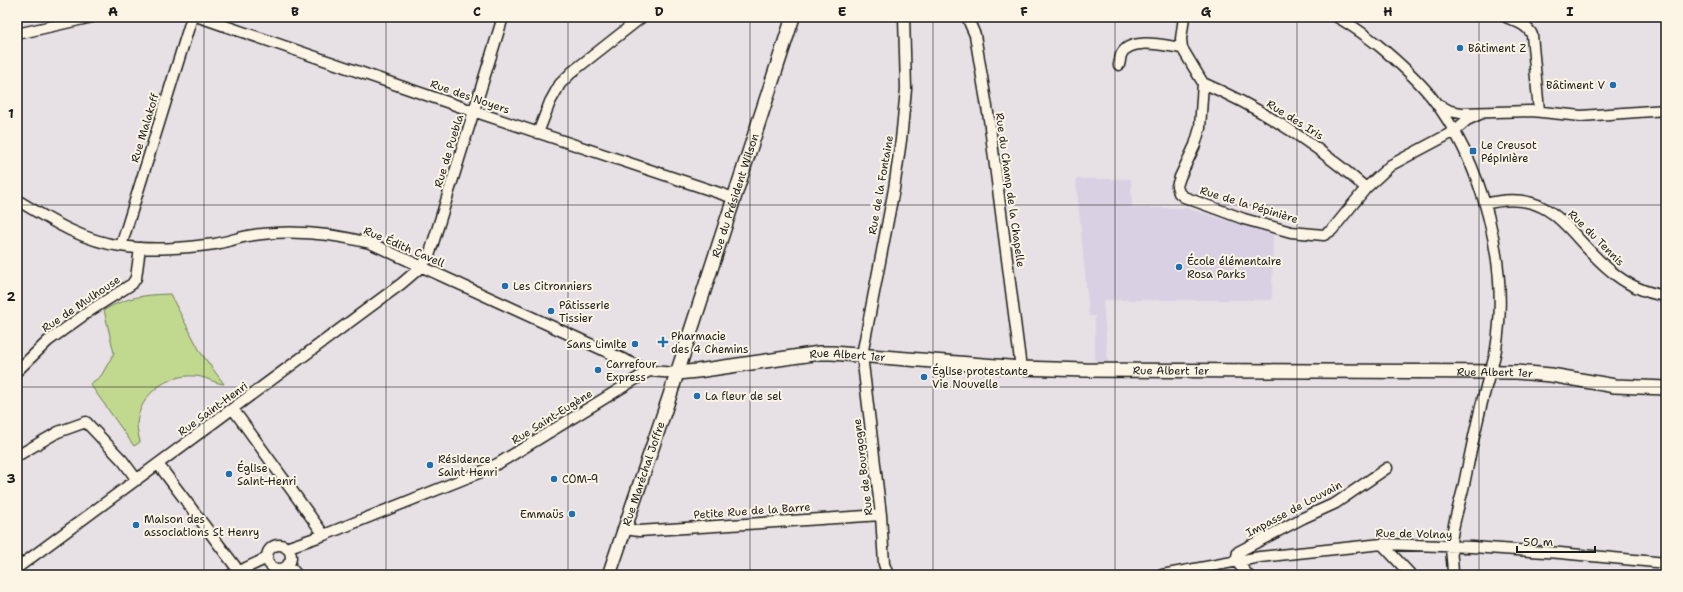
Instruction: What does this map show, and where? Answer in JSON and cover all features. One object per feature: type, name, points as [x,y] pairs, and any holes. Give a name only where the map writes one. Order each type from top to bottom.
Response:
[{"type":"main road","name":"Rue du Président Wilson","points":[[677,373],[793,17]]},
{"type":"main road","name":"Rue Albert 1er","points":[[677,373],[820,353],[1022,368],[1085,370],[1490,372],[1551,375],[1615,386],[1666,388]]},
{"type":"main road","name":"Rue Maréchal Joffre","points":[[609,575],[677,373]]},
{"type":"street","points":[[17,34],[92,17]]},
{"type":"street","name":"Rue Malakoff","points":[[121,246],[192,17]]},
{"type":"street","name":"Rue des Noyers","points":[[199,17],[538,133],[734,198]]},
{"type":"street","name":"Rue de Puebla","points":[[421,267],[428,256],[503,17]]},
{"type":"street","points":[[538,133],[550,102],[560,84],[642,17]]},
{"type":"street","name":"Rue de la Fontaine","points":[[862,355],[894,189],[901,140],[906,89],[904,17]]},
{"type":"street","name":"Rue du Champ de la Chapelle","points":[[967,17],[975,35],[989,119],[1022,368]]},
{"type":"street","points":[[1184,17],[1181,39],[1182,48],[1203,83]]},
{"type":"street","points":[[1506,17],[1525,26],[1530,30],[1532,35],[1539,111]]},
{"type":"street","points":[[1339,18],[1389,54],[1414,78],[1435,103],[1453,132],[1472,168],[1485,204],[1499,272],[1499,331],[1451,547],[1453,575]]},
{"type":"street","points":[[1119,64],[1121,55],[1127,48],[1137,43],[1182,48]]},
{"type":"street","name":"Rue de la Pépinière","points":[[1203,83],[1200,128],[1180,177],[1178,186],[1179,194],[1244,218],[1292,232],[1324,235],[1332,230],[1366,188],[1391,165],[1453,132],[1467,120],[1482,113]]},
{"type":"street","name":"Rue des Iris","points":[[1203,83],[1228,94],[1292,131],[1327,154],[1366,188]]},
{"type":"street","points":[[1435,103],[1461,113],[1539,111],[1561,115],[1581,116],[1666,110]]},
{"type":"street","name":"Rue Édith Cavell","points":[[17,200],[56,224],[78,234],[121,246],[140,248],[182,248],[215,244],[261,234],[292,232],[324,234],[370,243],[648,371],[677,373]]},
{"type":"street","name":"Rue du Tennis","points":[[1485,204],[1507,200],[1522,201],[1535,204],[1548,210],[1570,228],[1600,261],[1619,278],[1646,291],[1666,296]]},
{"type":"street","name":"Rue de Mulhouse","points":[[17,371],[48,341],[91,310],[132,284],[136,278],[140,248]]},
{"type":"street","name":"Rue Saint-Henri","points":[[17,568],[401,284],[421,267]]},
{"type":"street","name":"Rue de Bourgogne","points":[[862,355],[881,515],[884,564],[888,575]]},
{"type":"street","name":"Rue Saint-Eugène","points":[[286,548],[324,535],[500,463],[648,371]]},
{"type":"street","points":[[233,409],[324,535]]},
{"type":"street","points":[[17,456],[58,432],[86,422],[123,461],[137,480]]},
{"type":"street","points":[[158,464],[235,566],[234,573]]},
{"type":"street","name":"Impasse de Louvain","points":[[1236,561],[1238,552],[1303,518],[1336,503],[1387,468]]},
{"type":"street","name":"Petite Rue de la Barre","points":[[625,529],[639,531],[881,515]]},
{"type":"street","points":[[1382,544],[1411,575]]},
{"type":"street","name":"Rue de Volnay","points":[[1162,575],[1191,573],[1236,561],[1382,544],[1560,553],[1666,563]]},
{"type":"street","points":[[268,575],[283,568],[288,564],[291,556],[286,548],[279,545],[272,547],[267,558],[271,566],[279,569]]},
{"type":"street","points":[[234,573],[267,558]]},
{"type":"street","points":[[1236,561],[1248,575]]},
{"type":"street","points":[[288,564],[297,575]]},
{"type":"shaded area","name":"École élémentaire Rosa Parks","points":[[1076,179],[1131,179],[1132,208],[1186,208],[1273,234],[1272,300],[1103,300],[1108,362],[1095,362],[1095,316],[1089,316]]},
{"type":"green space","points":[[170,294],[201,353],[224,384],[198,376],[184,376],[156,388],[143,404],[139,414],[137,424],[140,442],[134,446],[90,384],[101,376],[114,353],[104,310],[128,299],[151,295]]},
{"type":"place","name":"Bâtiment Z","points":[[1460,48]]},
{"type":"place","name":"Bâtiment V","points":[[1613,85]]},
{"type":"place","name":"Le Creusot Pépinière","points":[[1473,151]]},
{"type":"place","name":"École élémentaire Rosa Parks","points":[[1179,267]]},
{"type":"place","name":"Les Citronniers","points":[[505,286]]},
{"type":"place","name":"Pâtisserie Tissier","points":[[551,311]]},
{"type":"place","name":"Pharmacie des 4 Chemins","points":[[663,342]]},
{"type":"place","name":"Sans Limite","points":[[635,344]]},
{"type":"place","name":"Carrefour Express","points":[[598,370]]},
{"type":"place","name":"Église protestante Vie Nouvelle","points":[[924,377]]},
{"type":"place","name":"La fleur de sel","points":[[697,396]]},
{"type":"place","name":"Résidence Saint Henri","points":[[430,465]]},
{"type":"place","name":"Église Saint-Henri","points":[[229,474]]},
{"type":"place","name":"COM-9","points":[[554,479]]},
{"type":"place","name":"Emmaüs","points":[[572,514]]},
{"type":"place","name":"Maison des associations St Henry","points":[[136,525]]}]
